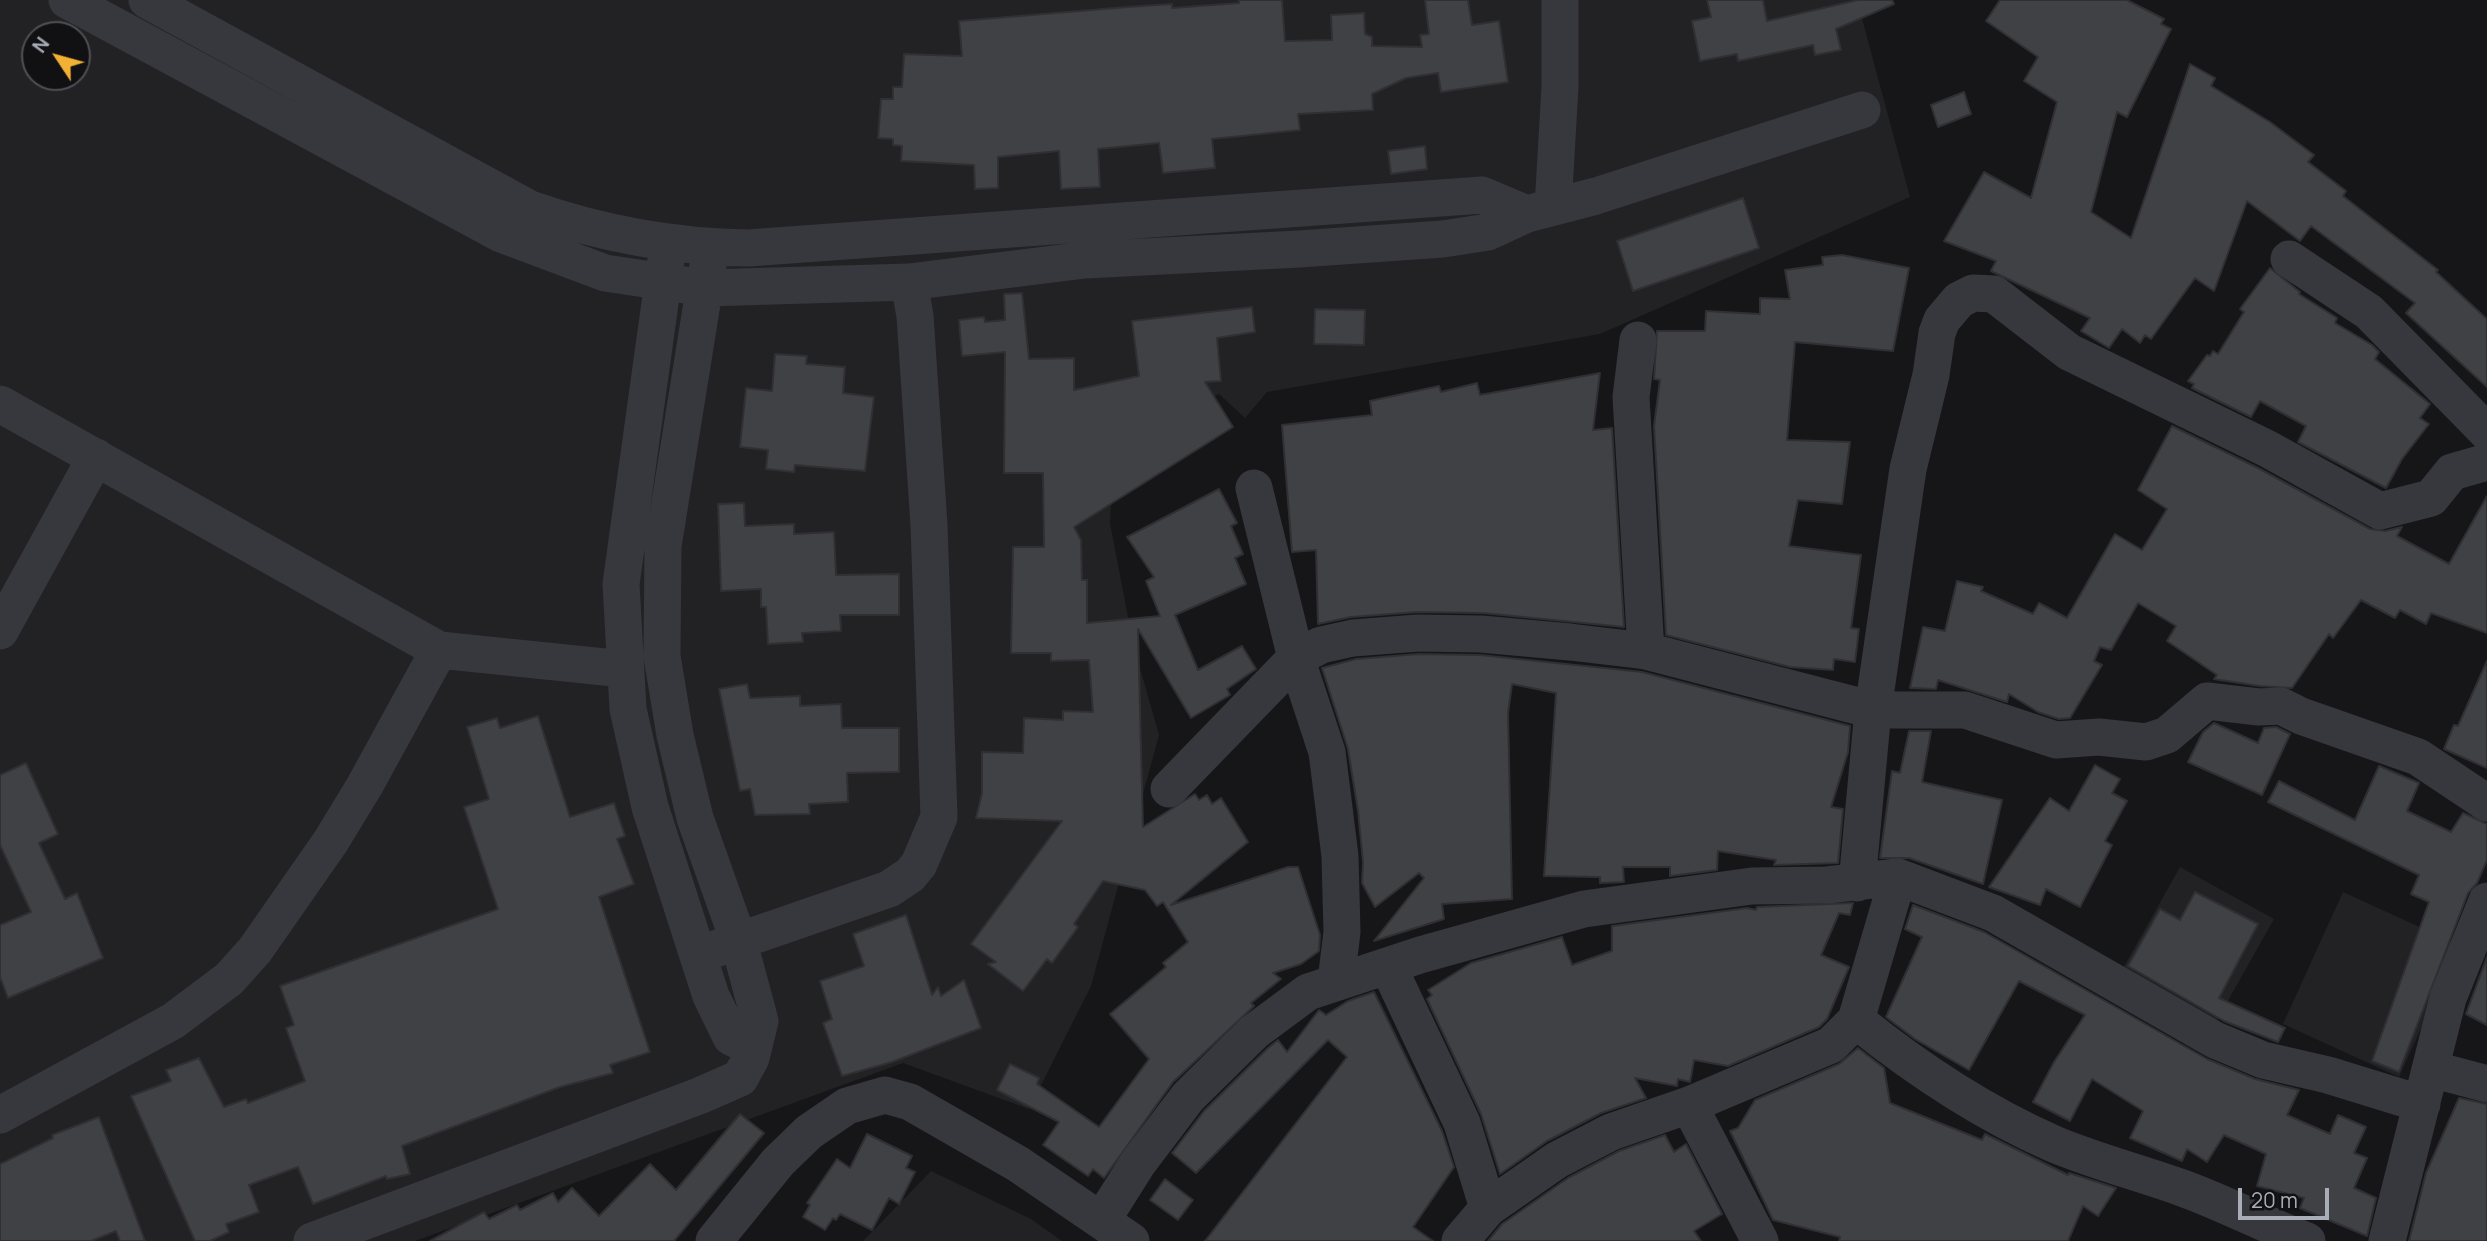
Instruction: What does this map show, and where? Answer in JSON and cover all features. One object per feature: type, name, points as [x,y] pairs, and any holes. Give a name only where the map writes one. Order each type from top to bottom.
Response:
[{"type":"street","points":[[67,0],[501,234],[581,266],[662,284],[705,288],[909,282],[1085,260],[1443,239],[1488,232],[1540,210],[1862,110]]},
{"type":"street","points":[[147,0],[530,209],[584,228],[669,244],[711,248],[875,240],[1482,195],[1540,210]]},
{"type":"street","points":[[1540,210],[1560,87],[1560,0]]},
{"type":"street","points":[[669,244],[621,584],[624,669],[636,756],[711,996],[731,1037],[753,1048]]},
{"type":"street","points":[[313,1241],[718,1088],[740,1077],[747,1068],[760,1021],[738,939],[695,818],[675,735],[663,656],[663,547],[711,248]]},
{"type":"street","points":[[2289,259],[2369,312],[2487,432]]},
{"type":"street","points":[[699,956],[738,939],[889,890],[910,875],[919,864],[939,817],[929,525],[915,316],[909,282]]},
{"type":"street","points":[[1857,883],[1873,710],[1908,469],[1931,375],[1937,333],[1949,310],[1973,293],[1994,294],[2069,352],[2268,449],[2380,511],[2431,498],[2452,472],[2487,462]]},
{"type":"street","points":[[1638,340],[1631,397],[1646,651]]},
{"type":"street","points":[[0,404],[439,650],[624,669]]},
{"type":"street","points":[[0,631],[96,457]]},
{"type":"street","points":[[1254,488],[1296,659],[1327,752],[1340,856],[1342,932],[1336,981]]},
{"type":"street","points":[[1168,789],[1296,659],[1321,645],[1353,638],[1418,633],[1481,634],[1646,651],[1873,710],[1965,710],[2056,740],[2099,737],[2146,742],[2167,735],[2207,701],[2259,707],[2281,706],[2301,716],[2418,757],[2487,803]]},
{"type":"street","points":[[0,1115],[173,1021],[229,979],[255,950],[331,841],[439,650]]},
{"type":"street","points":[[1460,1241],[1488,1208],[1557,1160],[1611,1132],[1689,1105],[1831,1045],[1856,1020],[1898,877]]},
{"type":"street","points":[[714,1241],[778,1162],[809,1132],[847,1106],[885,1096],[910,1102],[1018,1164],[1116,1231],[1138,1163],[1188,1097],[1254,1032],[1308,992],[1336,981],[1584,909],[1752,886],[1857,883],[1898,877],[1993,913],[2215,1040],[2263,1060],[2328,1075],[2422,1104]]},
{"type":"street","points":[[2387,1241],[2448,998],[2487,901]]},
{"type":"street","points":[[1388,966],[1462,1123],[1488,1208]]},
{"type":"street","points":[[1856,1020],[1910,1064],[1978,1107],[2054,1143],[2120,1169],[2186,1189],[2307,1241]]},
{"type":"street","points":[[2431,1069],[2487,1084]]},
{"type":"street","points":[[1689,1105],[1760,1241]]},
{"type":"shaded area","points":[[0,0],[1857,0],[1910,197],[1600,334],[1267,392],[1245,418],[1219,394],[1129,437],[1112,487],[1110,523],[1133,643],[1159,735],[1091,986],[1029,1109],[903,1063],[415,1241],[0,1241]]},
{"type":"shaded area","points":[[2180,867],[2274,919],[2216,1022],[2122,970]]},
{"type":"shaded area","points":[[2343,892],[2459,945],[2399,1077],[2283,1024]]},
{"type":"shaded area","points":[[931,1171],[1031,1219],[1062,1241],[863,1241]]},
{"type":"building","points":[[1239,0],[1282,0],[1285,41],[1332,40],[1331,15],[1364,13],[1365,34],[1372,37],[1372,46],[1422,47],[1420,35],[1429,34],[1425,0],[1468,0],[1472,25],[1499,21],[1508,82],[1441,92],[1438,73],[1406,78],[1372,94],[1373,110],[1298,114],[1300,130],[1212,139],[1215,168],[1163,173],[1159,143],[1098,149],[1100,187],[1061,189],[1059,151],[998,157],[998,188],[975,189],[974,165],[901,161],[902,146],[893,145],[893,139],[878,138],[881,99],[893,99],[893,87],[902,87],[904,54],[962,56],[959,21],[1172,4],[1172,8],[1239,3]]},
{"type":"building","points":[[1707,0],[1763,0],[1767,21],[1858,0],[1892,0],[1894,4],[1836,29],[1841,50],[1815,55],[1813,45],[1738,61],[1737,54],[1700,61],[1692,21],[1711,17]]},
{"type":"building","points":[[2000,0],[2127,0],[2164,19],[2161,24],[2171,29],[2127,117],[2117,112],[2091,212],[2131,238],[2190,64],[2215,78],[2211,86],[2270,122],[2314,155],[2308,162],[2346,191],[2343,196],[2438,270],[2436,272],[2487,319],[2487,387],[2406,313],[2415,303],[2311,226],[2300,241],[2247,201],[2214,291],[2195,278],[2151,339],[2145,335],[2140,343],[2122,329],[2109,348],[2081,331],[2090,318],[1991,271],[1996,261],[1944,241],[1984,172],[2031,198],[2057,102],[2024,81],[2038,57],[1986,21]]},
{"type":"building","points":[[1964,92],[1971,114],[1938,127],[1931,105]]},
{"type":"building","points":[[1425,146],[1427,169],[1391,174],[1388,151]]},
{"type":"building","points":[[1743,198],[1759,248],[1633,291],[1617,241]]},
{"type":"building","points":[[1842,255],[1909,268],[1893,351],[1795,342],[1787,440],[1850,442],[1842,504],[1798,500],[1789,546],[1861,555],[1851,628],[1859,629],[1855,662],[1834,659],[1833,670],[1790,667],[1666,635],[1654,426],[1660,380],[1654,379],[1657,331],[1705,331],[1706,311],[1760,314],[1760,298],[1790,299],[1785,270],[1823,265],[1822,257]]},
{"type":"building","points":[[2270,268],[2300,292],[2299,294],[2337,318],[2335,323],[2372,345],[2379,352],[2375,359],[2430,404],[2420,418],[2429,424],[2402,459],[2386,488],[2298,442],[2306,426],[2260,401],[2251,417],[2192,388],[2194,384],[2188,381],[2207,355],[2210,356],[2213,351],[2218,354],[2244,312],[2240,309]]},
{"type":"building","points":[[1022,293],[1029,359],[1074,358],[1074,390],[1139,376],[1132,321],[1252,307],[1255,332],[1217,338],[1221,381],[1205,382],[1233,427],[1074,527],[1081,540],[1082,580],[1087,580],[1087,623],[1160,616],[1146,581],[1154,577],[1127,537],[1219,489],[1237,523],[1231,526],[1243,554],[1235,558],[1246,584],[1175,615],[1198,670],[1242,646],[1256,669],[1227,689],[1230,695],[1191,718],[1138,629],[1143,827],[1195,794],[1199,800],[1207,795],[1212,804],[1221,798],[1248,842],[1171,905],[1288,867],[1298,867],[1320,935],[1319,951],[1301,964],[1273,973],[1281,979],[1251,1003],[1254,1006],[1173,1082],[1104,1178],[1093,1169],[1088,1176],[1043,1145],[1059,1122],[997,1090],[1010,1064],[1039,1078],[1037,1084],[1099,1127],[1149,1059],[1110,1014],[1166,967],[1163,963],[1188,942],[1163,902],[1157,906],[1145,890],[1103,881],[1074,924],[1078,927],[1052,963],[1047,959],[1023,991],[988,964],[996,962],[971,944],[1062,821],[976,818],[982,793],[982,752],[1023,753],[1024,718],[1063,720],[1063,711],[1093,712],[1089,660],[1051,661],[1051,653],[1011,653],[1013,547],[1044,547],[1043,473],[1004,473],[1005,352],[962,356],[959,320],[984,317],[985,322],[1005,320],[1004,294]]},
{"type":"building","points":[[1315,309],[1365,310],[1364,345],[1314,344]]},
{"type":"building","points":[[775,354],[807,356],[806,364],[845,367],[843,393],[874,397],[865,471],[795,465],[794,472],[766,469],[768,450],[740,447],[746,388],[772,391]]},
{"type":"building","points":[[1600,373],[1593,430],[1612,428],[1624,627],[1483,613],[1418,612],[1351,617],[1318,624],[1316,550],[1292,552],[1282,425],[1372,415],[1370,401],[1439,386],[1441,392],[1477,383],[1480,395]]},
{"type":"building","points":[[2172,426],[2258,468],[2370,529],[2385,531],[2402,527],[2397,536],[2449,564],[2487,496],[2487,633],[2431,613],[2426,624],[2400,610],[2395,618],[2361,600],[2333,638],[2329,634],[2292,688],[2260,686],[2214,679],[2217,675],[2167,641],[2176,626],[2138,603],[2111,650],[2100,647],[2094,661],[2102,665],[2070,718],[2059,719],[2038,712],[2009,694],[2007,702],[1938,680],[1936,689],[1910,688],[1923,627],[1945,631],[1957,581],[1983,587],[1981,591],[2033,614],[2039,603],[2067,618],[2115,534],[2142,550],[2167,509],[2138,490]]},
{"type":"building","points":[[744,503],[745,526],[794,524],[794,534],[834,532],[836,575],[899,574],[899,615],[840,615],[841,631],[802,633],[803,642],[768,644],[766,607],[761,607],[761,589],[721,591],[718,504]]},
{"type":"building","points":[[1419,654],[1480,655],[1642,672],[1850,726],[1848,752],[1831,807],[1843,809],[1838,863],[1774,865],[1776,860],[1718,851],[1717,870],[1670,876],[1670,867],[1623,867],[1624,882],[1600,883],[1600,877],[1544,876],[1556,693],[1512,684],[1508,713],[1512,899],[1442,904],[1444,919],[1374,941],[1424,878],[1419,873],[1375,907],[1362,883],[1363,862],[1358,811],[1348,749],[1322,668],[1356,659]]},
{"type":"building","points":[[2487,661],[2487,768],[2444,749],[2454,725],[2458,726]]},
{"type":"building","points":[[747,684],[750,698],[800,696],[800,706],[841,704],[842,728],[899,728],[899,772],[847,773],[848,802],[809,804],[810,814],[755,815],[750,789],[740,791],[719,689]]},
{"type":"building","points":[[538,716],[570,817],[614,803],[625,836],[617,839],[634,884],[599,897],[650,1052],[610,1065],[613,1073],[560,1087],[402,1146],[410,1174],[387,1179],[386,1176],[313,1204],[298,1167],[249,1185],[259,1212],[226,1224],[229,1232],[210,1241],[195,1241],[131,1096],[171,1081],[166,1070],[199,1058],[224,1107],[246,1099],[248,1103],[305,1081],[286,1028],[294,1025],[280,986],[498,909],[464,807],[489,799],[467,727],[497,718],[500,728]]},
{"type":"building","points":[[2214,723],[2258,743],[2264,728],[2276,727],[2290,734],[2262,795],[2188,762],[2203,732]]},
{"type":"building","points":[[1909,731],[1931,731],[1922,782],[2002,800],[1983,884],[1909,858],[1880,858],[1892,771],[1900,773]]},
{"type":"building","points":[[26,763],[58,834],[39,843],[65,899],[77,893],[103,958],[8,998],[0,977],[0,925],[31,912],[0,845],[0,775]]},
{"type":"building","points":[[2095,765],[2120,779],[2112,793],[2127,801],[2105,841],[2112,845],[2080,907],[2046,889],[2040,905],[1989,887],[2050,798],[2069,811]]},
{"type":"building","points":[[2379,766],[2419,783],[2407,811],[2451,832],[2463,813],[2487,824],[2487,860],[2477,883],[2468,893],[2399,1072],[2372,1061],[2429,902],[2411,894],[2419,875],[2268,802],[2279,781],[2355,820]]},
{"type":"building","points":[[2195,892],[2258,924],[2219,998],[2285,1028],[2278,1042],[2224,1021],[2128,966],[2160,909],[2180,920]]},
{"type":"building","points":[[1853,903],[1850,915],[1839,913],[1821,955],[1849,967],[1827,1019],[1819,1027],[1728,1066],[1694,1060],[1690,1082],[1678,1079],[1677,1086],[1635,1078],[1646,1098],[1601,1113],[1547,1141],[1500,1174],[1481,1114],[1427,999],[1432,995],[1428,990],[1471,963],[1562,937],[1572,965],[1612,951],[1612,926],[1747,908],[1756,910],[1757,907]]},
{"type":"building","points":[[1913,905],[1984,932],[2207,1059],[2255,1079],[2299,1090],[2287,1115],[2330,1134],[2338,1115],[2366,1127],[2354,1153],[2367,1158],[2354,1188],[2376,1198],[2367,1236],[2300,1208],[2304,1198],[2257,1186],[2266,1154],[2224,1135],[2207,1162],[2187,1149],[2182,1161],[2130,1138],[2143,1111],[2092,1079],[2070,1121],[2033,1102],[2054,1062],[2085,1015],[2019,981],[1969,1070],[1915,1039],[1886,1017],[1922,937],[1905,929]]},
{"type":"building","points":[[906,915],[932,995],[938,987],[941,996],[964,980],[981,1028],[892,1062],[842,1076],[823,1023],[832,1019],[820,981],[864,966],[853,934]]},
{"type":"building","points":[[2487,957],[2487,1025],[2466,1014]]},
{"type":"building","points":[[1374,992],[1442,1131],[1454,1167],[1413,1227],[1433,1241],[1205,1241],[1347,1057],[1328,1040],[1196,1173],[1172,1153],[1204,1111],[1278,1040],[1287,1052],[1319,1010],[1326,1015],[1348,1001]]},
{"type":"building","points":[[1858,1048],[1884,1068],[1890,1103],[1982,1140],[1985,1134],[2068,1175],[2069,1173],[2116,1188],[2098,1216],[2083,1206],[2068,1241],[1839,1241],[1840,1237],[1773,1220],[1730,1131],[1738,1128],[1755,1100],[1839,1064]]},
{"type":"building","points":[[2459,1098],[2487,1104],[2487,1241],[2409,1241],[2426,1173]]},
{"type":"building","points":[[740,1114],[764,1133],[674,1241],[430,1241],[484,1212],[489,1219],[517,1205],[520,1210],[553,1193],[558,1202],[572,1188],[599,1216],[650,1164],[676,1190]]},
{"type":"building","points":[[99,1117],[145,1241],[120,1241],[116,1231],[91,1241],[0,1241],[0,1164],[53,1138],[52,1135]]},
{"type":"building","points":[[867,1134],[912,1156],[906,1168],[915,1172],[899,1204],[889,1198],[872,1230],[840,1214],[836,1220],[833,1218],[825,1230],[803,1217],[810,1205],[807,1203],[837,1159],[850,1168]]},
{"type":"building","points":[[1665,1135],[1674,1152],[1686,1144],[1722,1214],[1694,1231],[1701,1241],[1488,1241],[1502,1224],[1568,1178],[1619,1151]]},
{"type":"building","points":[[1165,1179],[1193,1200],[1178,1220],[1150,1200]]}]
